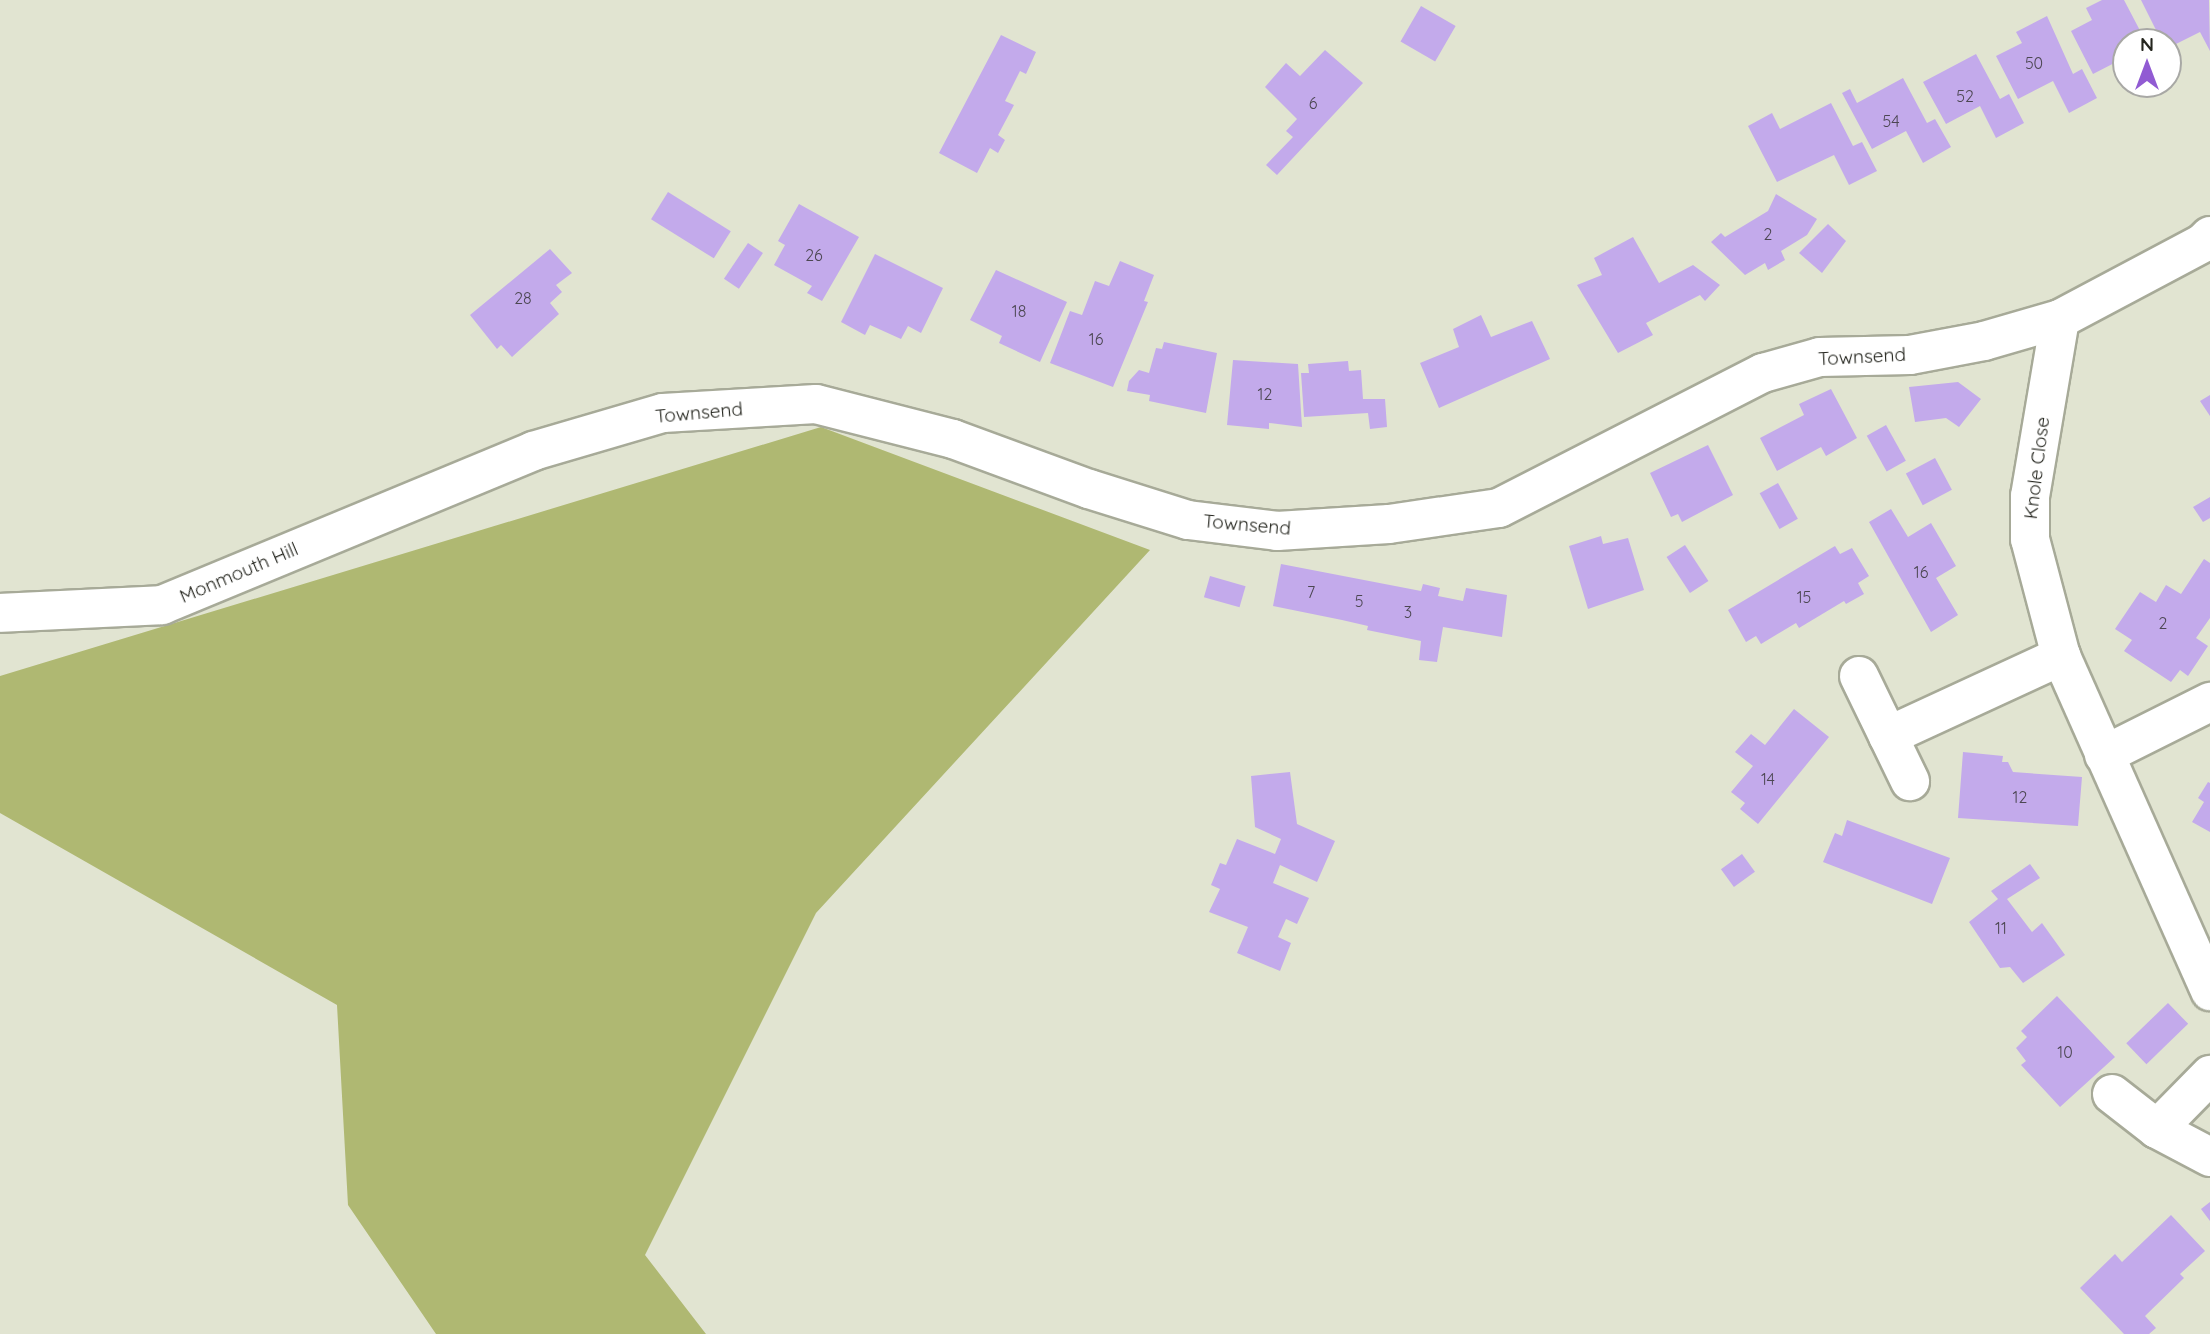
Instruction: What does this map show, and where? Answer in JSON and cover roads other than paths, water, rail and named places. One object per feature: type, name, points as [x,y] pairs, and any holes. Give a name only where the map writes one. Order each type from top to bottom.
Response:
[{"type":"street","name":"Townsend","points":[[465,479],[533,452],[663,413],[816,404],[953,439],[1089,489],[1188,520],[1277,531],[1389,524],[1499,508],[1763,373],[1820,357],[1910,355],[1984,341],[2060,319],[2210,236]]},
{"type":"street","name":"Knole Close","points":[[2060,319],[2030,496],[2030,539],[2061,656],[2210,991]]},
{"type":"street","name":"Monmouth Hill","points":[[0,613],[162,605],[465,479]]},
{"type":"street","points":[[1888,736],[2061,656]]},
{"type":"street","points":[[1859,676],[1910,781]]},
{"type":"street","points":[[2104,755],[2210,702]]},
{"type":"street","points":[[2157,1129],[2210,1075]]},
{"type":"street","points":[[2112,1094],[2157,1129],[2210,1157]]}]
